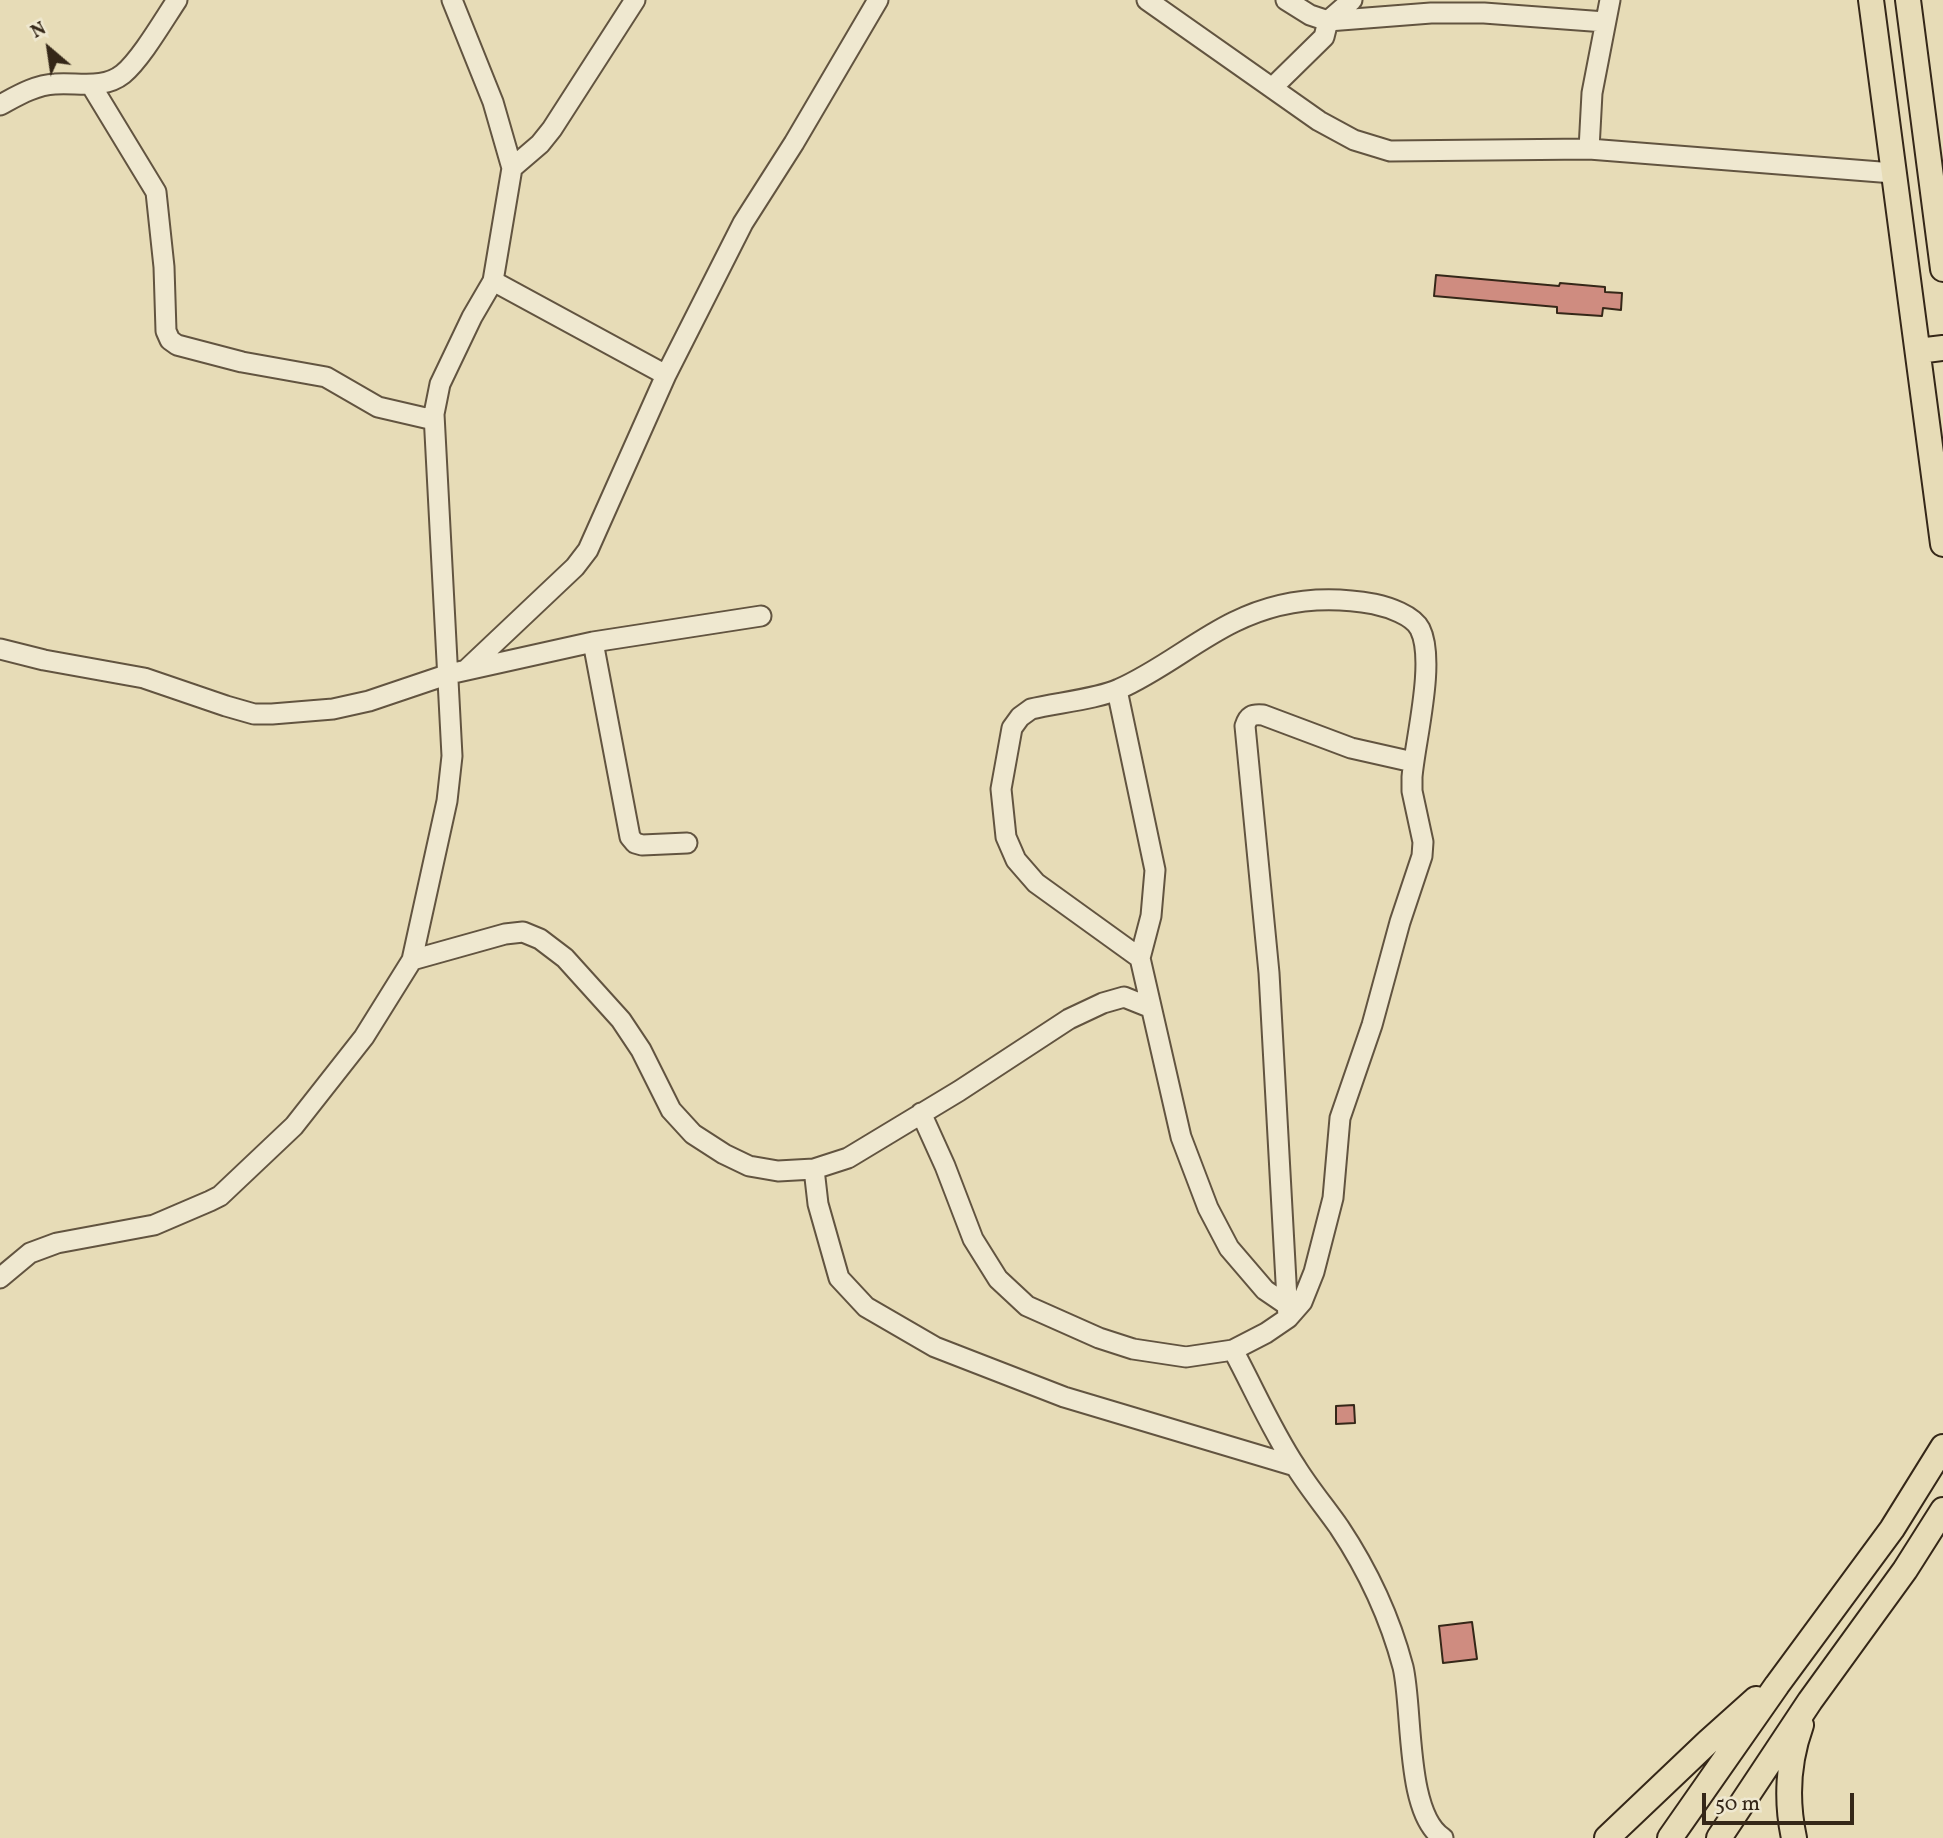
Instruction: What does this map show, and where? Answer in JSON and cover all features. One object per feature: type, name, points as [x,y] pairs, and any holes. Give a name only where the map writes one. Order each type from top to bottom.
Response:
[{"type":"main road","points":[[1871,0],[1943,544]]},
{"type":"main road","points":[[1908,0],[1943,268]]},
{"type":"main road","points":[[1918,351],[1943,348]]},
{"type":"main road","points":[[1670,1838],[1777,1685],[1892,1529],[1943,1447]]},
{"type":"main road","points":[[1718,1838],[1810,1701],[1905,1570],[1943,1510]]},
{"type":"main road","points":[[1607,1838],[1746,1706],[1777,1685]]},
{"type":"main road","points":[[1794,1838],[1788,1799],[1790,1781],[1796,1741],[1810,1701]]},
{"type":"street","points":[[0,105],[32,88],[54,84],[91,85],[108,82],[122,75],[177,0]]},
{"type":"street","points":[[0,1278],[30,1253],[57,1243],[154,1225],[220,1196],[294,1126],[364,1037],[412,960],[447,801],[457,673],[434,420],[435,400],[472,317],[494,281],[512,168],[493,102],[452,0]]},
{"type":"street","points":[[512,168],[540,144],[552,129],[635,0]]},
{"type":"street","points":[[457,673],[575,567],[587,550],[666,375],[743,223],[794,143],[878,0]]},
{"type":"street","points":[[1147,0],[1319,121],[1354,140],[1390,151],[1590,149],[1894,173]]},
{"type":"street","points":[[1286,0],[1310,15],[1328,21],[1457,13],[1605,22]]},
{"type":"street","points":[[1272,88],[1324,37],[1328,21],[1352,0]]},
{"type":"street","points":[[1590,149],[1592,93],[1610,0]]},
{"type":"street","points":[[91,85],[156,192],[166,331],[170,340],[177,345],[242,362],[326,377],[378,407],[434,420]]},
{"type":"street","points":[[494,281],[666,375]]},
{"type":"street","points":[[920,1113],[945,1166],[973,1240],[998,1279],[1027,1306],[1099,1338],[1133,1349],[1186,1357],[1233,1350],[1266,1333],[1302,1302],[1314,1272],[1333,1198],[1340,1118],[1372,1025],[1422,856],[1423,842],[1412,791],[1425,661],[1420,628],[1412,620],[1382,606],[1344,598],[1303,601],[1266,608],[1232,623],[1181,656],[1117,690],[1031,709],[1020,717],[1012,729],[1001,789],[1006,837],[1016,860],[1036,883],[1140,958]]},
{"type":"street","points":[[0,649],[144,678],[254,714],[272,714],[345,706],[457,673],[593,642],[761,616]]},
{"type":"street","points":[[593,642],[630,837],[635,843],[642,845],[687,844]]},
{"type":"street","points":[[1117,690],[1155,870],[1151,916],[1140,958],[1149,1007],[1181,1137],[1208,1208],[1229,1248],[1246,1271],[1288,1312]]},
{"type":"street","points":[[1288,1312],[1270,999],[1245,726],[1247,719],[1254,715],[1263,715],[1351,748],[1413,762]]},
{"type":"street","points":[[412,960],[505,934],[523,932],[540,939],[565,958],[621,1020],[641,1050],[671,1110],[693,1134],[749,1166],[778,1171],[814,1169],[848,1157],[959,1091],[1069,1019],[1103,1003],[1124,997],[1149,1007]]},
{"type":"street","points":[[814,1169],[818,1204],[839,1278],[866,1307],[935,1347],[1064,1397],[1294,1466]]},
{"type":"street","points":[[1233,1350],[1294,1466],[1340,1529],[1381,1604],[1403,1669],[1413,1765],[1424,1812],[1432,1832],[1443,1838]]},
{"type":"building","points":[[1436,275],[1559,286],[1560,283],[1605,287],[1605,292],[1622,293],[1621,310],[1603,308],[1602,316],[1557,313],[1557,307],[1434,296]]},
{"type":"building","points":[[1354,1405],[1355,1423],[1336,1424],[1336,1406]]},
{"type":"building","points":[[1472,1622],[1477,1659],[1443,1663],[1439,1626]]}]
